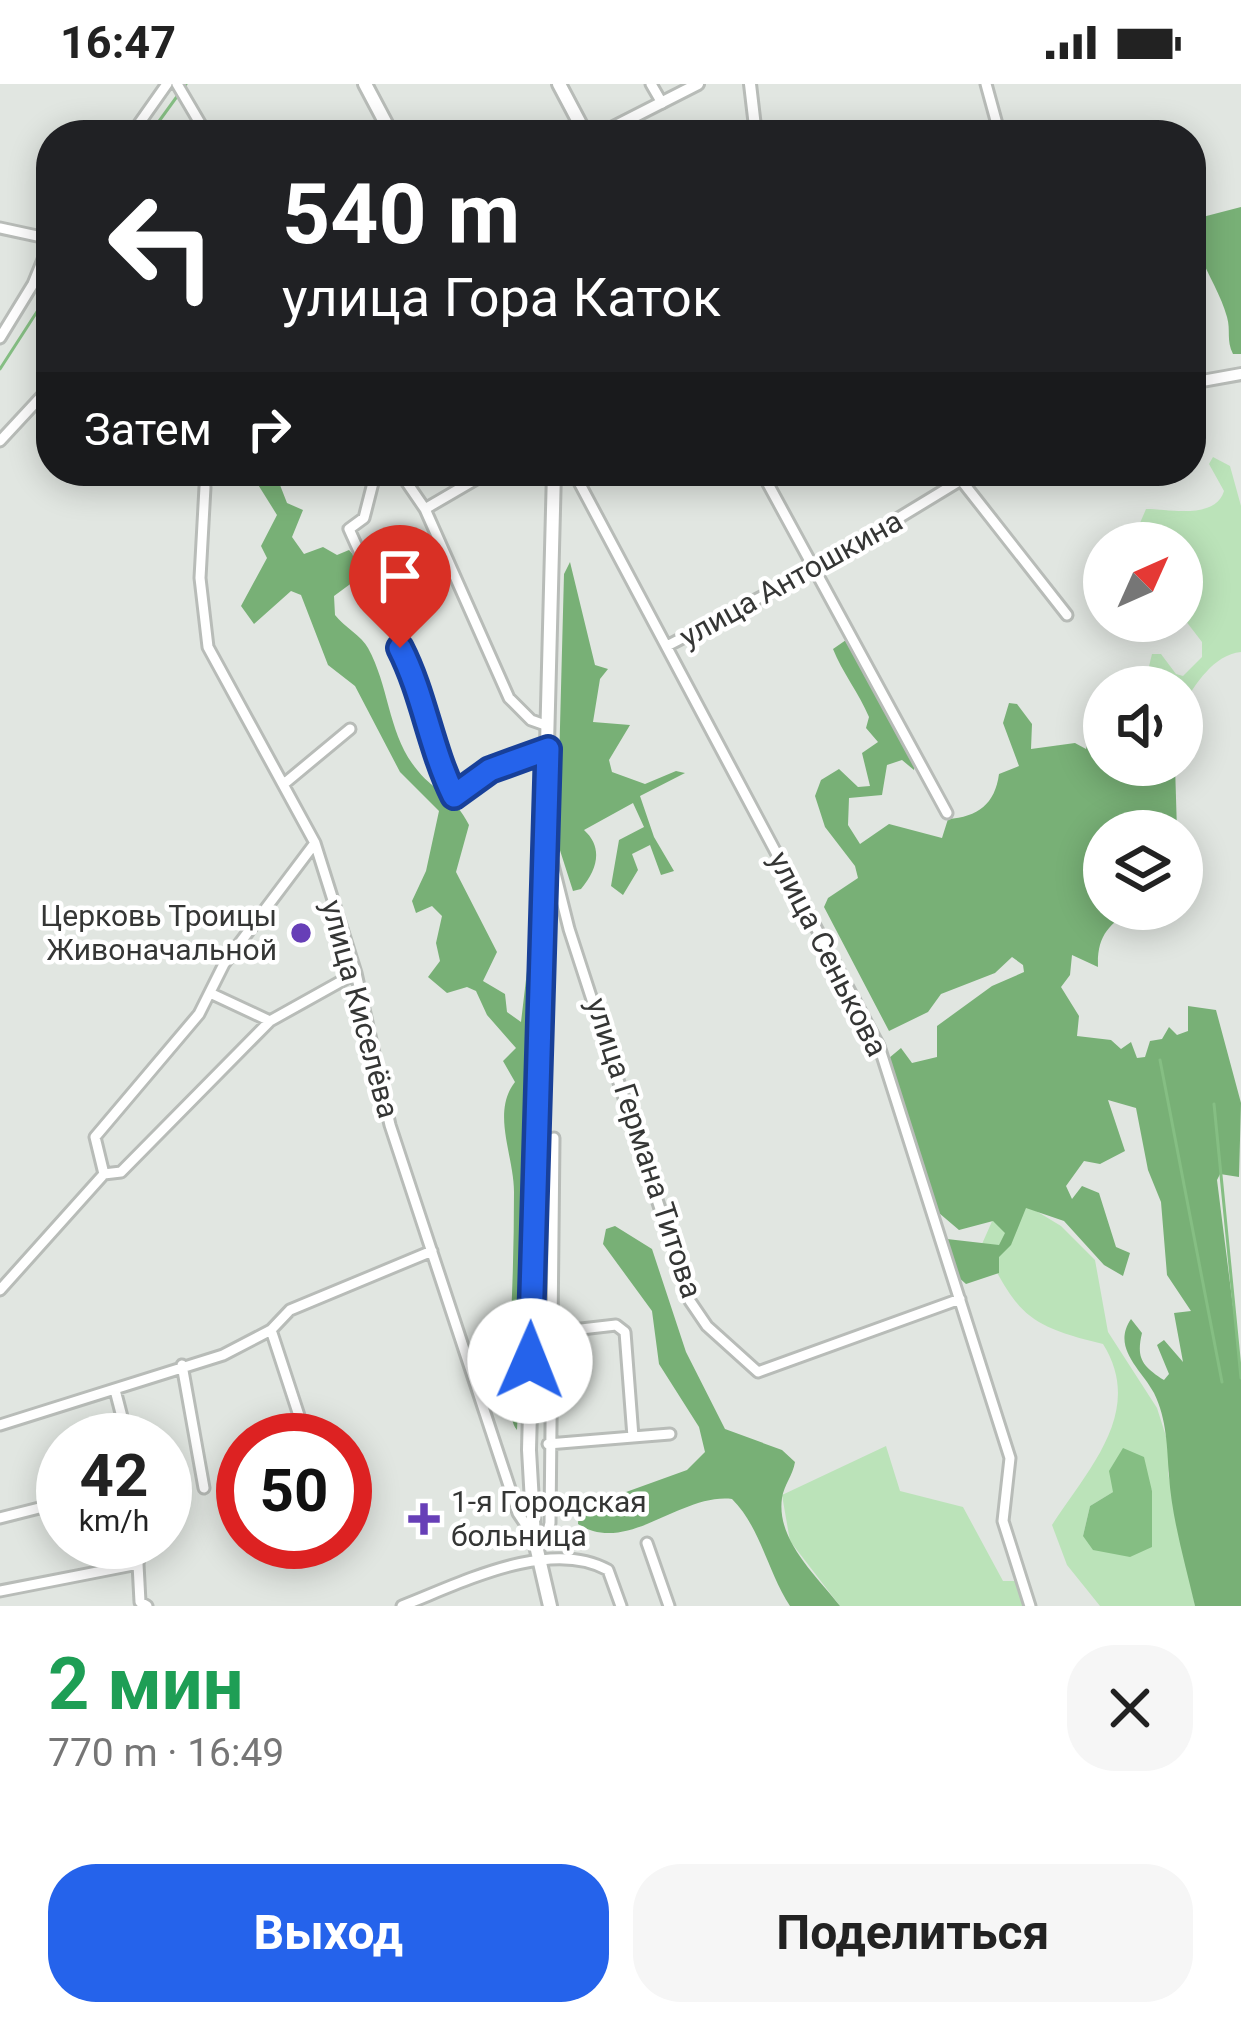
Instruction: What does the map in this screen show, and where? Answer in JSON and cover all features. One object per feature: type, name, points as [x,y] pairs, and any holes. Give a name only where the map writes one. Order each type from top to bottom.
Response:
[{"type":"main road","points":[[364,84],[380,120]]},
{"type":"main road","points":[[559,84],[578,120]]},
{"type":"main road","points":[[550,1606],[534,1537],[530,1317],[556,486]]},
{"type":"street","points":[[143,120],[172,84],[197,120]]},
{"type":"street","points":[[651,84],[662,103]]},
{"type":"street","points":[[628,120],[698,84]]},
{"type":"street","points":[[750,84],[754,120]]},
{"type":"street","points":[[986,84],[996,120]]},
{"type":"street","points":[[0,228],[36,236]]},
{"type":"street","points":[[0,338],[36,277]]},
{"type":"street","points":[[1206,380],[1241,374]]},
{"type":"street","points":[[0,441],[36,402]]},
{"type":"street","points":[[372,486],[364,518],[349,529],[418,682],[423,721],[454,796],[490,770],[548,749]]},
{"type":"street","points":[[409,486],[425,509],[509,698],[530,720],[548,726]]},
{"type":"street","points":[[425,509],[464,486]]},
{"type":"street","name":"улица Сенькова","points":[[581,486],[879,1046],[1010,1458],[1003,1521],[1030,1606]]},
{"type":"street","points":[[769,486],[947,813]]},
{"type":"street","name":"улица Антошкина","points":[[667,646],[813,570],[942,486]]},
{"type":"street","points":[[965,486],[1067,615]]},
{"type":"street","name":"улица Киселёва","points":[[206,487],[200,578],[208,647],[234,703],[285,783],[315,843],[356,973],[390,1125],[518,1513],[534,1537]]},
{"type":"street","points":[[285,783],[350,730]]},
{"type":"street","name":"улица Германа Титова","points":[[545,834],[569,928],[690,1301],[707,1326],[758,1372],[960,1299]]},
{"type":"street","points":[[104,1174],[95,1138],[167,1056],[242,938],[315,843]]},
{"type":"street","points":[[0,1290],[104,1174],[121,1172],[270,1021],[356,973]]},
{"type":"street","points":[[211,993],[270,1021]]},
{"type":"street","points":[[534,1537],[548,1531],[550,1522],[554,1138]]},
{"type":"street","points":[[0,1425],[224,1354],[271,1330],[290,1310],[432,1251]]},
{"type":"street","points":[[555,1331],[616,1325],[626,1333],[633,1437]]},
{"type":"street","points":[[271,1330],[298,1413]]},
{"type":"street","points":[[182,1365],[204,1488]]},
{"type":"street","points":[[115,1390],[121,1413]]},
{"type":"street","points":[[548,1444],[670,1434]]},
{"type":"street","points":[[0,1518],[36,1509]]},
{"type":"street","points":[[647,1543],[669,1606]]},
{"type":"street","points":[[402,1606],[539,1562],[578,1558],[608,1570],[621,1606]]},
{"type":"street","points":[[0,1591],[112,1569]]},
{"type":"street","points":[[138,1569],[140,1602],[147,1606]]},
{"type":"shaded area","points":[[1241,207],[1241,354],[1233,354],[1227,317],[1206,267],[1206,216]]},
{"type":"shaded area","points":[[1213,457],[1230,466],[1241,506],[1241,652],[1222,659],[1203,676],[1203,666],[1193,666],[1202,657],[1203,522],[1140,522],[1146,509],[1191,511],[1219,500],[1224,491],[1209,464]]},
{"type":"shaded area","points":[[259,486],[280,486],[287,503],[303,510],[292,537],[304,554],[323,547],[337,555],[349,550],[359,561],[353,582],[334,596],[335,615],[368,648],[408,757],[469,825],[456,872],[497,952],[483,981],[505,994],[507,1012],[521,1022],[527,971],[533,965],[538,1002],[517,1430],[504,1334],[511,1318],[514,1208],[504,1121],[515,1082],[503,1061],[516,1048],[487,1015],[476,991],[467,987],[447,993],[428,977],[440,961],[436,943],[442,916],[432,906],[416,913],[412,901],[426,871],[439,811],[400,772],[355,686],[328,665],[301,595],[291,591],[254,624],[241,606],[267,558],[261,546],[277,515]]},
{"type":"shaded area","points":[[570,562],[595,665],[608,669],[600,679],[593,722],[630,725],[609,760],[612,772],[645,784],[676,771],[685,773],[640,796],[654,837],[674,871],[661,875],[650,845],[632,854],[638,870],[623,895],[611,886],[619,840],[644,827],[633,803],[584,830],[594,844],[596,858],[581,889],[573,891],[557,841],[564,574]]},
{"type":"shaded area","points":[[846,640],[915,764],[914,770],[902,760],[887,765],[882,795],[849,798],[848,825],[860,844],[889,824],[942,838],[948,819],[983,807],[994,793],[999,774],[1019,766],[1003,723],[1009,703],[1017,704],[1032,724],[1031,749],[1075,743],[1083,747],[1083,786],[1176,786],[1176,810],[1083,810],[1083,930],[1108,930],[1098,967],[1072,955],[1070,975],[1061,987],[1079,1016],[1077,1036],[1111,1040],[1121,1049],[1131,1042],[1137,1058],[1145,1057],[1150,1041],[1162,1039],[1169,1027],[1177,1035],[1188,1031],[1188,1006],[1216,1010],[1241,1103],[1239,1177],[1220,1174],[1217,1180],[1241,1370],[1241,1606],[1195,1606],[1173,1508],[1162,1413],[1124,1340],[1131,1319],[1142,1333],[1142,1361],[1164,1380],[1169,1374],[1157,1345],[1164,1340],[1183,1362],[1174,1313],[1191,1311],[1167,1275],[1161,1202],[1148,1170],[1136,1108],[1108,1100],[1125,1151],[1100,1164],[1084,1161],[1066,1186],[1072,1199],[1082,1186],[1099,1193],[1116,1247],[1130,1253],[1123,1276],[1104,1265],[1064,1221],[1026,1208],[1011,1245],[999,1257],[999,1273],[966,1284],[957,1276],[947,1239],[999,1245],[1005,1233],[993,1221],[959,1230],[939,1213],[889,1058],[901,1048],[912,1063],[937,1057],[937,1026],[992,986],[1024,972],[1023,965],[1012,957],[995,973],[941,994],[928,1012],[889,1031],[824,907],[828,898],[858,878],[855,866],[825,827],[815,796],[821,780],[839,769],[858,787],[870,786],[862,753],[878,742],[866,728],[869,717],[833,649]]},
{"type":"shaded area","points":[[1152,654],[1161,654],[1170,666],[1149,666]]},
{"type":"shaded area","points":[[1005,1192],[1061,1226],[1095,1260],[1108,1332],[1157,1408],[1170,1449],[1168,1473],[1195,1606],[1100,1606],[1067,1565],[1052,1525],[1107,1438],[1118,1393],[1114,1369],[1103,1344],[1056,1330],[1027,1313],[1005,1286],[982,1244]],"holes":[[[1117,1461],[1152,1490],[1152,1533],[1083,1536],[1090,1506],[1113,1492]]]},
{"type":"shaded area","points":[[615,1226],[652,1249],[686,1352],[725,1429],[782,1450],[795,1462],[782,1498],[785,1528],[800,1556],[840,1606],[790,1606],[750,1523],[732,1499],[693,1505],[615,1533],[578,1524],[579,1509],[687,1470],[705,1452],[699,1427],[659,1364],[652,1311],[603,1244],[606,1229]]},
{"type":"shaded area","points":[[886,1446],[900,1491],[963,1507],[1003,1581],[1015,1581],[1026,1606],[840,1606],[790,1541],[782,1495]]},
{"type":"shaded area","points":[[1123,1448],[1144,1457],[1152,1491],[1152,1547],[1130,1557],[1093,1550],[1083,1536],[1090,1506],[1113,1492],[1109,1471]]},
{"type":"waterway","points":[[160,120],[186,84]]},
{"type":"waterway","points":[[0,369],[36,313]]},
{"type":"waterway","points":[[1160,1060],[1222,1382]]},
{"type":"waterway","points":[[1214,1104],[1241,1378]]},
{"type":"place","name":"Церковь Троицы Живоначальной","points":[[301,933]]},
{"type":"place","name":"1-я Городская больница","points":[[424,1519]]},
{"type":"route","points":[[400,648],[418,682],[423,721],[454,796],[490,770],[548,749],[530,1361]]}]
